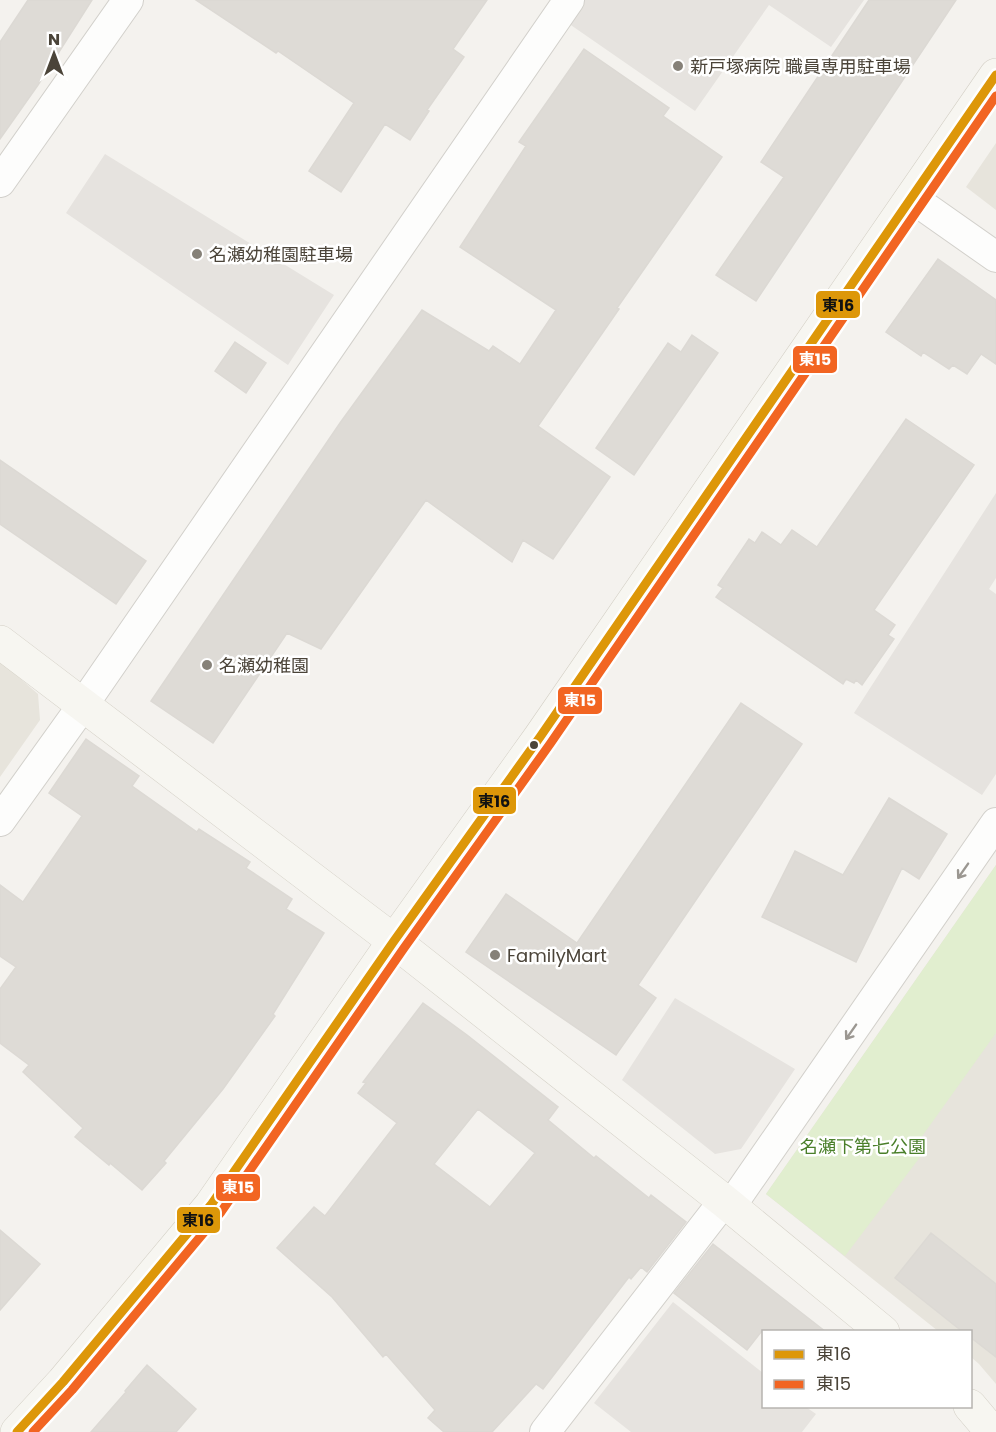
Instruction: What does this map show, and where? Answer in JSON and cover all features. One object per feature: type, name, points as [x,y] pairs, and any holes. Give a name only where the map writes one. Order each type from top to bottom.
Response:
[{"type":"street","points":[[0,182],[128,0]]},
{"type":"street","points":[[0,821],[83,705],[569,0]]},
{"type":"street","points":[[17,1432],[63,1382],[211,1205],[394,941],[540,737],[996,75]]},
{"type":"street","points":[[912,198],[996,257]]},
{"type":"street","points":[[0,642],[394,941],[727,1204],[881,1330]]},
{"type":"street","points":[[545,1432],[727,1204],[996,823]]},
{"type":"street","points":[[971,1408],[992,1432]]},
{"type":"shaded area","name":"新戸塚病院 職員専用駐車場","points":[[580,0],[864,0],[831,47],[769,5],[695,111],[565,21]]},
{"type":"shaded area","points":[[996,143],[996,210],[966,187]]},
{"type":"shaded area","name":"名瀬幼稚園駐車場","points":[[105,154],[334,295],[288,365],[66,213]]},
{"type":"shaded area","points":[[996,493],[996,578],[989,589],[996,594],[996,774],[982,795],[854,713]]},
{"type":"shaded area","points":[[0,661],[38,694],[40,720],[0,777]]},
{"type":"shaded area","points":[[996,865],[996,1384],[972,1358],[972,1330],[937,1330],[766,1194]]},
{"type":"shaded area","points":[[675,998],[795,1069],[741,1149],[715,1154],[622,1080]]},
{"type":"shaded area","points":[[673,1302],[762,1372],[762,1408],[807,1408],[816,1414],[802,1432],[631,1432],[594,1403]]},
{"type":"green space","name":"名瀬下第七公園","points":[[996,865],[996,1033],[918,1142],[927,1148],[845,1256],[766,1194]]},
{"type":"building","points":[[28,0],[92,0],[38,85],[0,139],[0,42]]},
{"type":"building","points":[[196,0],[487,0],[453,49],[464,57],[427,110],[429,111],[410,140],[385,124],[341,192],[309,171],[354,103],[278,51],[276,53]]},
{"type":"building","points":[[869,0],[956,0],[756,301],[716,275],[784,177],[761,162]]},
{"type":"building","points":[[584,49],[669,108],[663,116],[722,157],[538,426],[610,477],[553,559],[523,540],[512,562],[426,500],[321,649],[287,633],[213,743],[151,701],[340,423],[422,310],[489,351],[493,346],[520,364],[556,310],[460,247],[526,146],[519,142]]},
{"type":"building","points":[[938,259],[996,300],[996,364],[981,354],[967,374],[953,365],[949,369],[923,352],[921,356],[886,332]]},
{"type":"building","points":[[692,335],[718,353],[634,475],[596,448],[668,343],[681,352]]},
{"type":"building","points":[[235,342],[266,363],[246,393],[215,371]]},
{"type":"building","points":[[906,419],[974,465],[874,610],[895,625],[888,635],[894,639],[862,685],[856,680],[854,683],[846,679],[843,684],[716,597],[723,588],[718,585],[749,539],[755,543],[762,532],[781,545],[792,530],[817,547]]},
{"type":"building","points":[[0,460],[146,561],[116,604],[0,524]]},
{"type":"building","points":[[741,703],[802,744],[638,985],[656,998],[616,1055],[466,952],[506,894],[577,943]]},
{"type":"building","points":[[86,739],[139,776],[132,786],[197,832],[199,829],[250,862],[246,868],[292,899],[286,909],[324,933],[273,1014],[275,1016],[223,1089],[164,1161],[166,1163],[142,1190],[75,1137],[83,1128],[23,1072],[29,1065],[0,1043],[0,989],[16,967],[0,956],[0,885],[23,902],[82,816],[49,793]]},
{"type":"building","points":[[889,798],[947,834],[919,879],[902,868],[856,962],[762,917],[795,851],[843,875]]},
{"type":"building","points":[[423,1003],[558,1107],[548,1120],[594,1158],[596,1156],[649,1198],[651,1195],[686,1222],[647,1272],[641,1267],[631,1279],[629,1277],[543,1389],[536,1384],[492,1432],[444,1432],[428,1418],[435,1410],[386,1354],[383,1357],[332,1297],[277,1248],[314,1207],[325,1216],[397,1123],[358,1093],[366,1083],[363,1082]],"holes":[[[478,1109],[535,1153],[490,1207],[434,1164]]]},
{"type":"building","points":[[0,1230],[40,1264],[0,1310]]},
{"type":"building","points":[[931,1233],[996,1284],[996,1357],[972,1339],[972,1330],[960,1330],[895,1278]]},
{"type":"building","points":[[713,1244],[823,1330],[762,1330],[747,1350],[674,1293]]},
{"type":"building","points":[[147,1365],[196,1409],[176,1432],[91,1432],[126,1392]]},
{"type":"transit line","name":"東16","points":[[17,1432],[63,1382],[211,1205],[394,941],[540,737],[996,75]]},
{"type":"transit line","name":"東15","points":[[33,1432],[72,1390],[221,1212],[404,948],[550,744],[996,96]]},
{"type":"place","name":"新戸塚病院 職員専用駐車場","points":[[678,66]]},
{"type":"place","name":"名瀬幼稚園駐車場","points":[[197,254]]},
{"type":"place","name":"名瀬幼稚園","points":[[207,665]]},
{"type":"place","name":"FamilyMart","points":[[495,955]]}]
